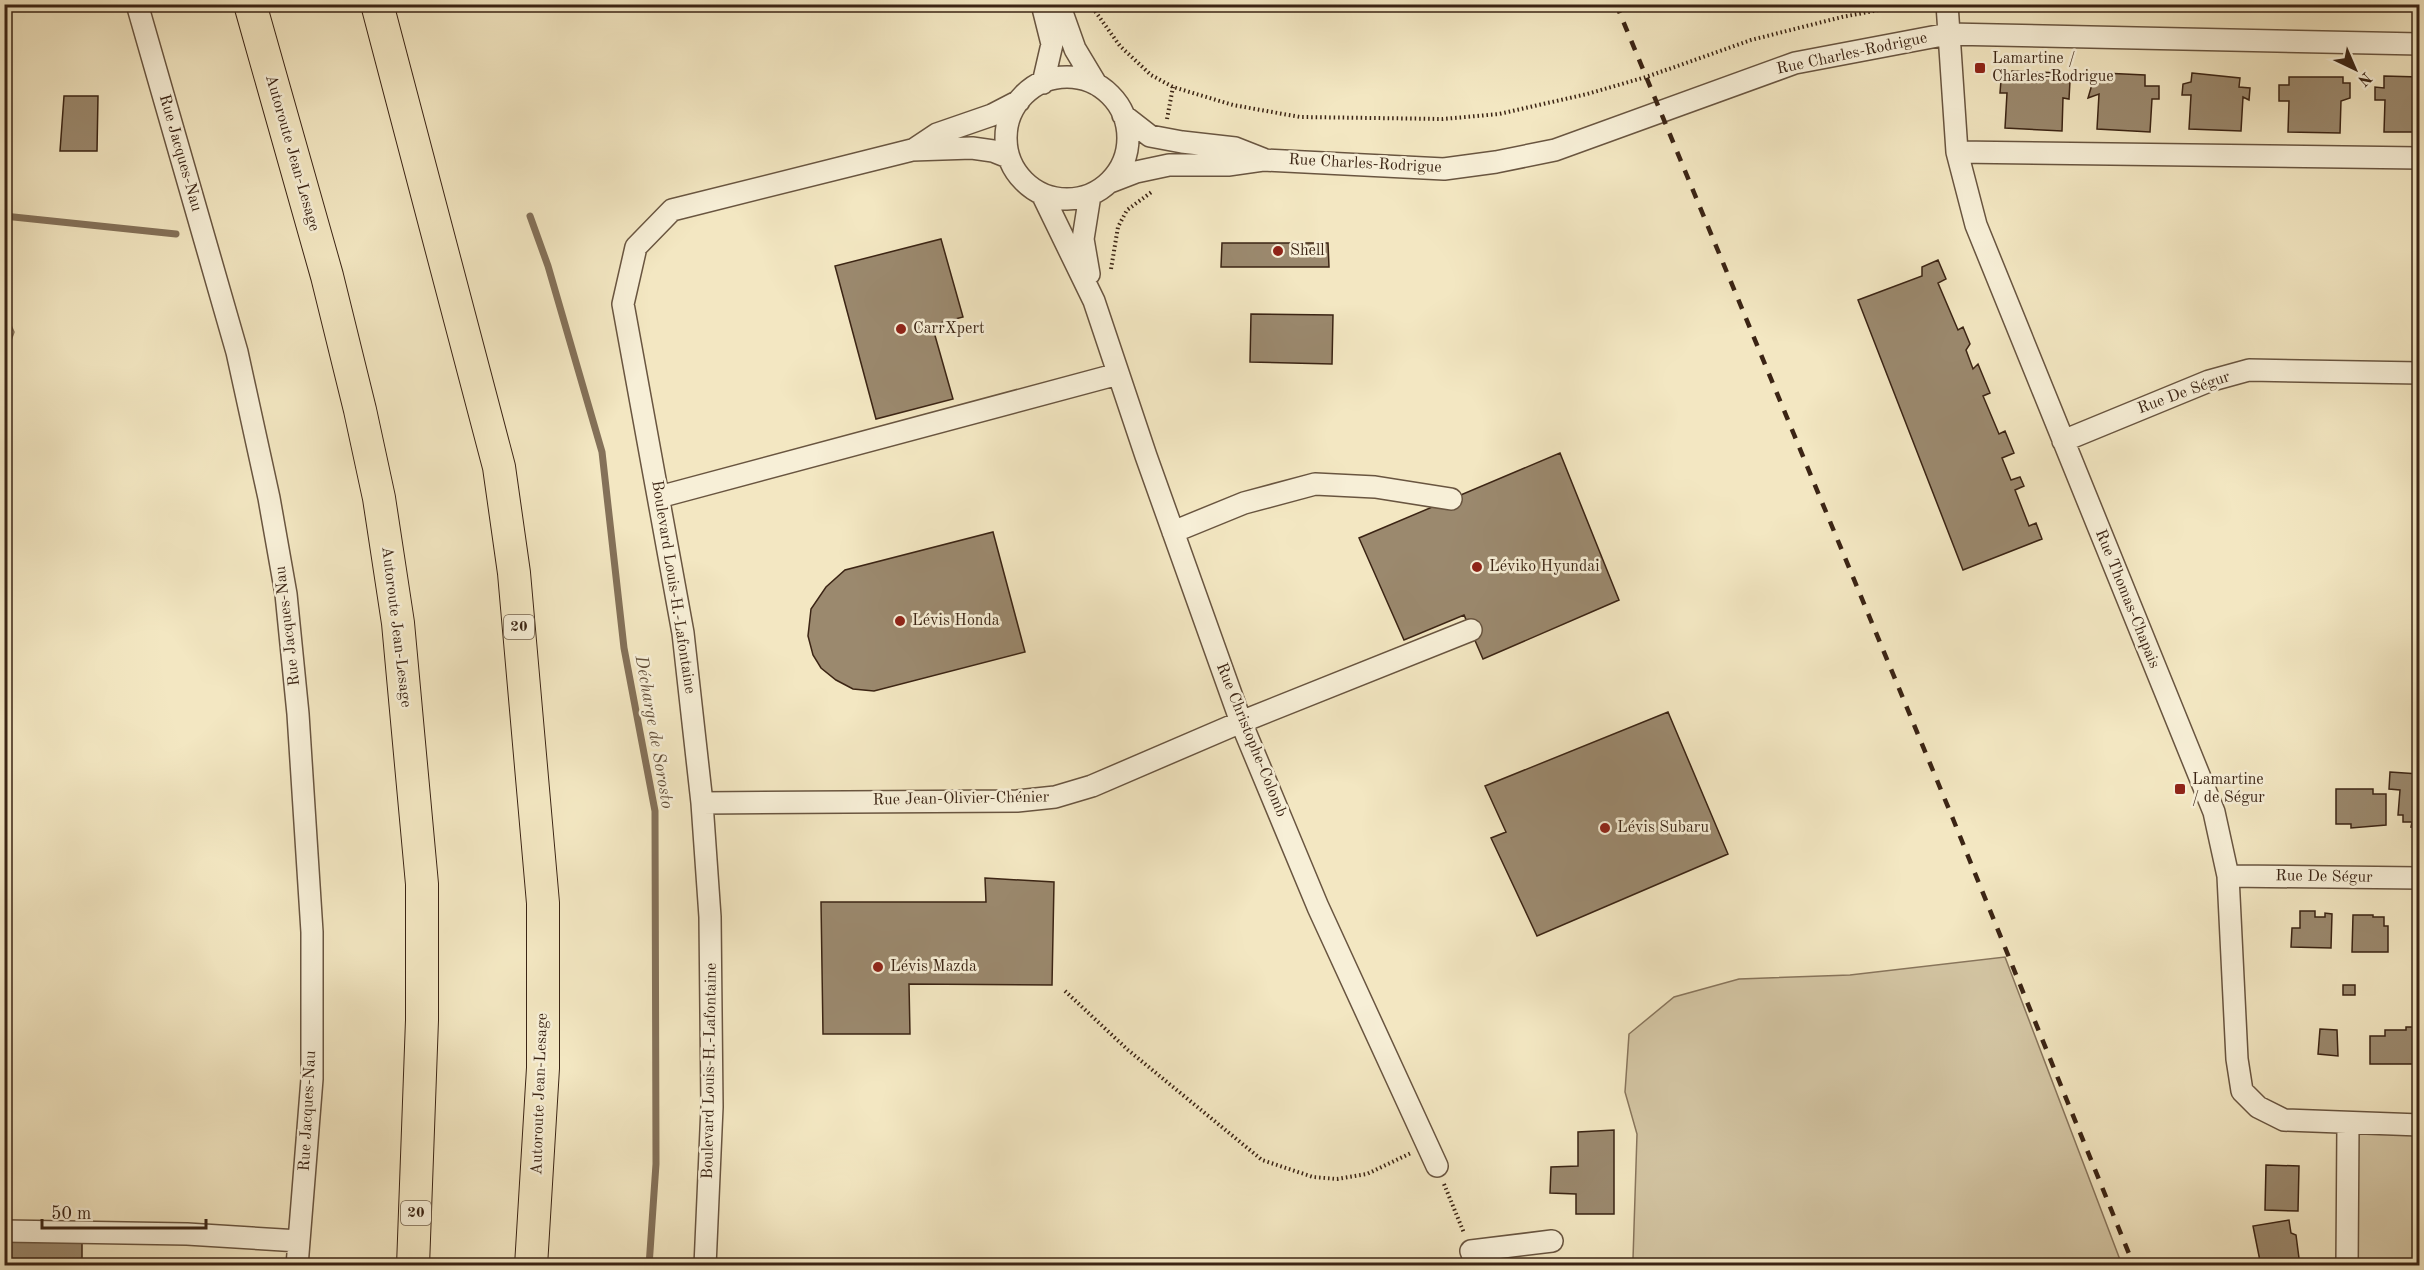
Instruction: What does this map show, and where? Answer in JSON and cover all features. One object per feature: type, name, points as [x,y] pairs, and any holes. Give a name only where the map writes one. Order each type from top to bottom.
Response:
[{"type":"highway","name":"Autoroute Jean-Lesage","points":[[250,4],[327,276],[360,411],[379,498],[398,623],[422,884],[422,1020],[413,1266]]},
{"type":"highway","name":"Autoroute Jean-Lesage","points":[[377,4],[499,467],[514,573],[543,903],[543,1068],[531,1266]]},
{"type":"highway","points":[[543,1068],[551,1163],[547,1266]]},
{"type":"highway","points":[[398,1266],[405,1206],[417,1161]]},
{"type":"street","name":"Rue Jacques-Nau","points":[[137,4],[237,352],[269,498],[286,594],[298,714],[312,932],[312,1079],[297,1266]]},
{"type":"street","points":[[1042,4],[1052,44],[1043,82]]},
{"type":"street","points":[[1059,4],[1075,49],[1096,84]]},
{"type":"street","name":"Rue Thomas-Chapais","points":[[1947,4],[1957,152],[1976,225],[2214,813],[2228,876],[2237,1059],[2242,1091],[2258,1107],[2284,1120],[2348,1124]]},
{"type":"street","name":"Rue Charles-Rodrigue","points":[[1110,182],[1169,165],[1228,165],[1263,160],[1444,169],[1496,162],[1555,150],[1795,63],[1948,34],[2420,44]]},
{"type":"street","points":[[1063,76],[1076,77],[1096,84],[1113,97],[1128,128],[1128,149],[1116,176],[1100,191],[1090,195],[1068,200],[1042,194],[1019,178],[1008,157],[1005,143],[1007,124],[1019,101],[1031,88],[1043,82],[1063,76]]},
{"type":"street","name":"Boulevard Louis-H.-Lafontaine","points":[[912,150],[937,134],[992,115],[1019,101]]},
{"type":"street","name":"Rue Charles-Rodrigue","points":[[1123,115],[1150,136],[1235,148],[1263,160]]},
{"type":"street","name":"Boulevard Louis-H.-Lafontaine","points":[[705,1266],[712,1107],[711,917],[702,803],[683,633],[623,304],[636,247],[672,210],[912,150],[972,148],[993,151],[1008,157]]},
{"type":"street","points":[[1957,152],[2420,158]]},
{"type":"street","name":"Rue Christophe-Colomb","points":[[1042,194],[1094,301],[1241,722],[1318,907],[1437,1166]]},
{"type":"street","name":"Rue Christophe-Colomb","points":[[1090,195],[1083,240],[1094,301]]},
{"type":"street","name":"Rue De Ségur","points":[[2063,441],[2209,381],[2249,370],[2420,373]]},
{"type":"street","points":[[659,497],[1118,374]]},
{"type":"street","points":[[1173,532],[1244,503],[1315,484],[1375,487],[1451,500]]},
{"type":"street","name":"Rue Jean-Olivier-Chénier","points":[[702,803],[1017,801],[1055,797],[1092,786],[1241,722],[1471,630]]},
{"type":"street","name":"Rue De Ségur","points":[[2228,876],[2420,878]]},
{"type":"street","points":[[2347,1266],[2348,1124],[2420,1125]]},
{"type":"street","points":[[4,1231],[188,1234],[300,1240]]},
{"type":"street","points":[[1474,1258],[1552,1241]]},
{"type":"path","points":[[1090,4],[1120,46],[1152,75],[1173,87],[1233,105],[1300,117],[1443,119],[1499,114],[1587,94],[1646,77],[1751,40],[1842,17],[1910,4]]},
{"type":"path","points":[[1065,991],[1128,1050],[1262,1160],[1313,1177],[1337,1179],[1367,1174],[1428,1145]]},
{"type":"path","points":[[1437,1166],[1474,1258]]},
{"type":"shaded area","points":[[4,310],[14,332],[5,357],[4,357]]},
{"type":"shaded area","points":[[2005,957],[2122,1265],[1833,1266],[1832,1261],[1633,1259],[1637,1134],[1625,1092],[1629,1034],[1674,997],[1739,979],[1850,975]]},
{"type":"shaded area","points":[[2348,1124],[2419,1125],[2419,1265],[2347,1266]]},
{"type":"building","points":[[1760,4],[1781,4],[1781,8],[1761,11]]},
{"type":"building","points":[[2012,71],[2061,73],[2061,80],[2070,81],[2069,99],[2063,98],[2062,131],[2005,128],[2007,93],[2000,93],[2001,80],[2012,81]]},
{"type":"building","points":[[2103,73],[2145,75],[2145,86],[2159,86],[2159,99],[2152,99],[2150,132],[2097,129],[2099,94],[2088,98],[2093,81],[2103,81]]},
{"type":"building","points":[[2192,73],[2240,78],[2239,87],[2250,88],[2249,100],[2243,97],[2241,131],[2189,129],[2191,95],[2182,95],[2183,84],[2191,82]]},
{"type":"building","points":[[2384,76],[2420,77],[2420,132],[2384,132],[2385,100],[2375,100],[2375,87],[2384,88]]},
{"type":"building","points":[[2289,77],[2343,77],[2343,83],[2350,83],[2350,98],[2341,101],[2340,133],[2288,132],[2289,101],[2279,101],[2279,85],[2289,85]]},
{"type":"building","points":[[64,96],[98,96],[97,151],[60,151]]},
{"type":"building","points":[[941,239],[963,317],[932,325],[953,399],[876,419],[835,266]]},
{"type":"building","points":[[1222,243],[1328,243],[1329,267],[1221,267]]},
{"type":"building","points":[[1938,260],[1946,279],[1938,283],[1958,330],[1963,327],[1970,344],[1966,350],[1973,369],[1978,364],[1990,393],[1983,396],[1999,434],[2005,431],[2014,453],[2002,458],[2011,480],[2020,477],[2024,486],[2015,490],[2029,526],[2036,523],[2042,539],[1963,570],[1858,300],[1922,276],[1922,267]]},
{"type":"building","points":[[1251,314],[1333,315],[1332,364],[1250,362]]},
{"type":"building","points":[[1560,453],[1619,600],[1483,659],[1464,615],[1404,640],[1359,538]]},
{"type":"building","points":[[993,532],[1025,652],[874,691],[853,689],[836,680],[821,668],[813,655],[808,636],[811,609],[826,587],[845,570]]},
{"type":"building","points":[[1668,712],[1728,854],[1537,936],[1491,838],[1506,832],[1485,786]]},
{"type":"building","points":[[2390,772],[2419,774],[2420,828],[2411,827],[2412,822],[2403,822],[2403,815],[2398,815],[2400,790],[2389,789]]},
{"type":"building","points":[[2336,789],[2373,789],[2373,794],[2386,794],[2386,825],[2351,828],[2351,824],[2336,824]]},
{"type":"building","points":[[985,878],[1054,882],[1052,985],[909,984],[910,1034],[823,1034],[821,902],[986,902]]},
{"type":"building","points":[[2300,911],[2315,911],[2315,917],[2325,917],[2325,913],[2332,914],[2331,948],[2291,947],[2292,928],[2300,928]]},
{"type":"building","points":[[2353,915],[2384,917],[2384,926],[2388,926],[2388,952],[2352,952]]},
{"type":"building","points":[[2343,985],[2355,985],[2355,995],[2343,995]]},
{"type":"building","points":[[2406,1027],[2420,1027],[2420,1064],[2370,1064],[2370,1036],[2385,1036],[2385,1030],[2406,1030]]},
{"type":"building","points":[[2320,1029],[2337,1030],[2338,1056],[2318,1054]]},
{"type":"building","points":[[1614,1130],[1614,1214],[1576,1214],[1576,1194],[1550,1193],[1551,1167],[1578,1166],[1578,1132]]},
{"type":"building","points":[[2266,1165],[2299,1166],[2298,1211],[2265,1210]]},
{"type":"building","points":[[2289,1220],[2291,1233],[2296,1235],[2300,1266],[2261,1266],[2253,1226]]},
{"type":"building","points":[[4,1240],[82,1240],[82,1266],[4,1266]]},
{"type":"waterway","name":"Décharge de Sorosto","points":[[4,216],[176,234]]},
{"type":"waterway","name":"Décharge de Sorosto","points":[[530,216],[548,266],[602,452],[624,648],[655,811],[656,1164],[649,1266]]},
{"type":"railway","points":[[1616,4],[1953,819],[2134,1266]]},
{"type":"place","name":"Lamartine / Charles-Rodrigue","points":[[1980,68]]},
{"type":"place","name":"Shell","points":[[1278,251]]},
{"type":"place","name":"CarrXpert","points":[[901,329]]},
{"type":"place","name":"Léviko Hyundai","points":[[1477,567]]},
{"type":"place","name":"Lévis Honda","points":[[900,621]]},
{"type":"place","name":"Lamartine / de Ségur","points":[[2180,789]]},
{"type":"place","name":"Lévis Subaru","points":[[1605,828]]},
{"type":"place","name":"Lévis Mazda","points":[[878,967]]}]
